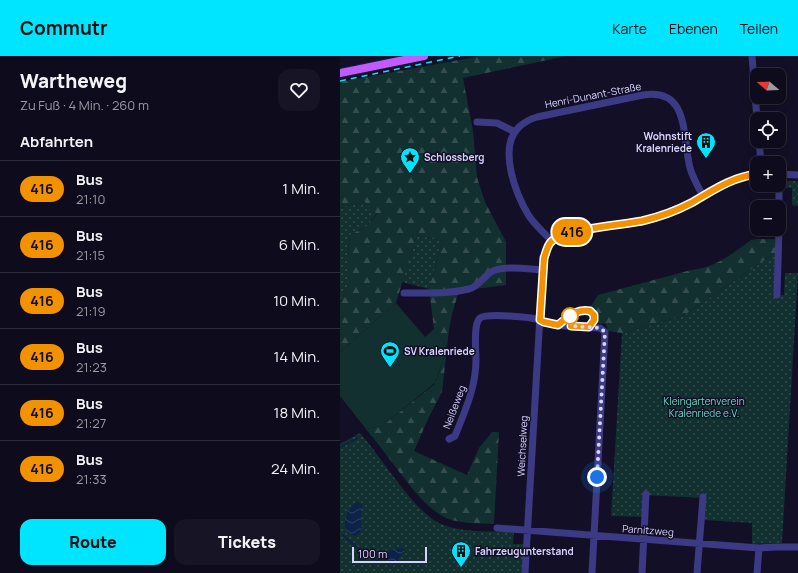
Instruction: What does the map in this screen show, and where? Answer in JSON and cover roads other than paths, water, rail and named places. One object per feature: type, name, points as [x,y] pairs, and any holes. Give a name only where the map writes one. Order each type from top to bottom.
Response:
[{"type":"main road","points":[[340,73],[424,56]]},
{"type":"street","points":[[752,56],[756,112]]},
{"type":"street","name":"Henri-Dunant-Straße","points":[[515,132],[526,121],[537,116],[643,95],[656,94],[664,96],[674,103],[680,114],[690,168],[703,196]]},
{"type":"street","points":[[477,122],[497,123],[515,132],[510,143],[509,154],[510,168],[516,188],[529,216],[552,241],[567,233],[628,224],[648,219],[684,206],[736,178],[750,175]]},
{"type":"street","points":[[786,175],[798,175]]},
{"type":"street","points":[[777,295],[779,236]]},
{"type":"street","name":"Weichselweg","points":[[525,573],[543,270],[546,253],[552,241]]},
{"type":"street","points":[[404,293],[443,292],[471,289],[490,273],[503,268],[543,270]]},
{"type":"street","name":"Neißeweg","points":[[449,439],[455,436],[471,395],[476,365],[476,327],[479,319],[491,315],[540,320],[558,325],[600,328],[605,332],[594,535]]},
{"type":"street","points":[[642,573],[646,494]]},
{"type":"street","points":[[697,573],[703,496]]},
{"type":"street","name":"Parnitzweg","points":[[497,528],[759,548],[784,546],[798,547]]},
{"type":"street","points":[[592,573],[594,535]]},
{"type":"street","points":[[757,573],[759,548]]},
{"type":"water","points":[[357,502],[363,505],[361,516],[362,527],[359,533],[354,536],[345,529],[345,521],[351,507]]},
{"type":"water","points":[[400,548],[404,549],[404,553],[400,556],[397,563],[391,563],[387,557],[387,553],[391,550]]},
{"type":"waterway","points":[[357,65],[403,56]]},
{"type":"waterway","points":[[340,69],[352,66]]},
{"type":"waterway","points":[[340,447],[358,438]]},
{"type":"waterway","points":[[343,535],[365,554],[380,562]]},
{"type":"waterway","points":[[383,562],[390,562]]},
{"type":"railway","points":[[340,81],[460,56]]},
{"type":"place","name":"Wohnstift Kralenriede","points":[[706,159]]},
{"type":"place","name":"Schlossberg","points":[[410,174]]},
{"type":"place","name":"SV Kralenriede","points":[[390,368]]},
{"type":"place","name":"Fahrzeugunterstand","points":[[461,568]]},
{"type":"park label","name":"Kleingartenverein Kralenriede e.V.","points":[[704,406]]}]
